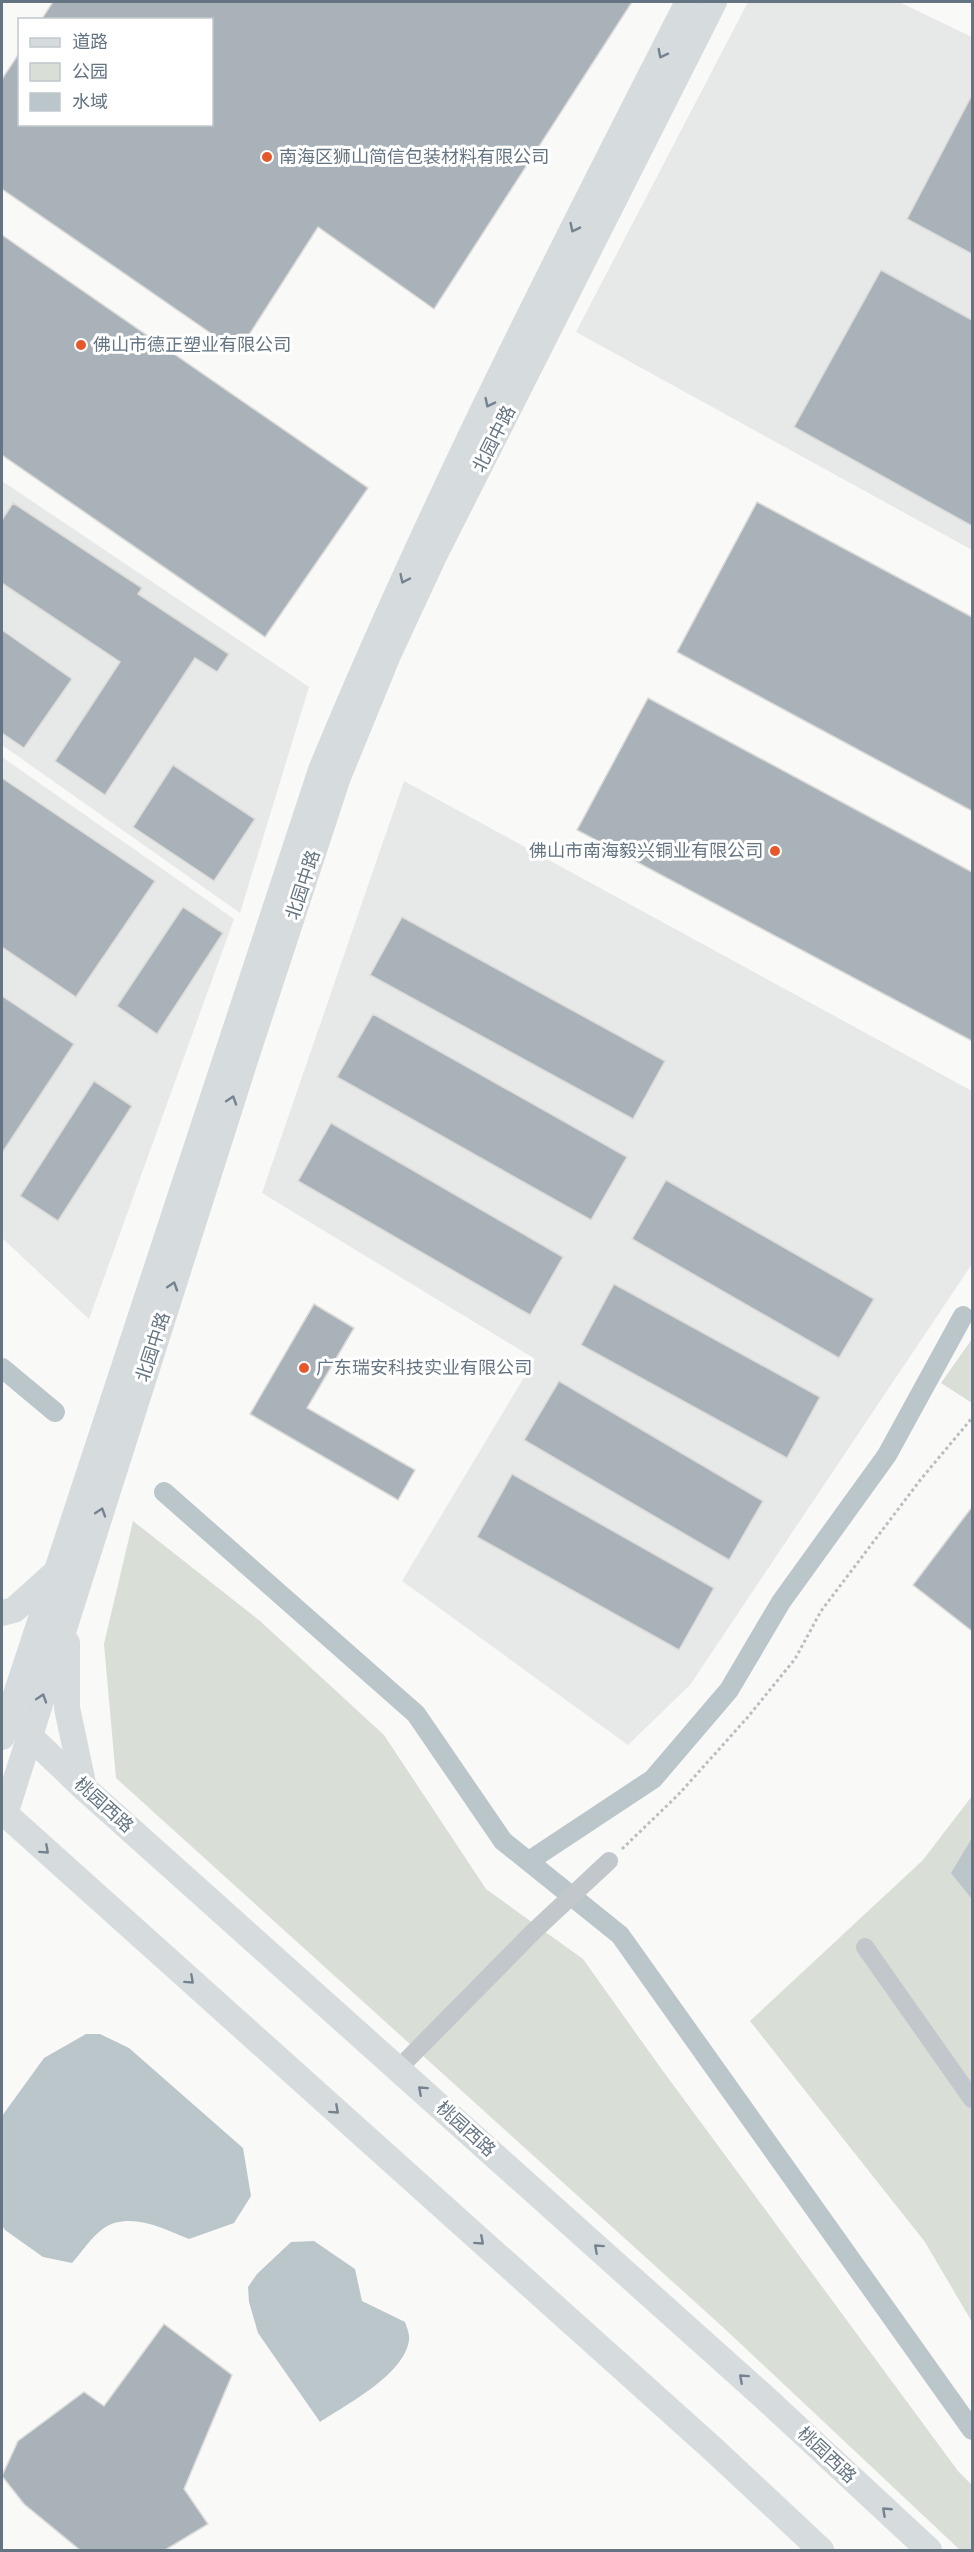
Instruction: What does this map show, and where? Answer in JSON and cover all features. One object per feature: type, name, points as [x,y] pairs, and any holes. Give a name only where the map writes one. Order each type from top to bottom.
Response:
[{"type":"street","name":"北园中路","points":[[4,1721],[56,1572],[321,770],[371,648],[417,550],[600,173],[688,2]]},
{"type":"street","name":"北园中路","points":[[3,1812],[30,1736],[246,1057],[338,777],[388,656],[433,558],[714,2]]},
{"type":"street","points":[[2,1613],[14,1610],[56,1572]]},
{"type":"street","points":[[68,1617],[67,1708],[84,1788]]},
{"type":"street","name":"桃园西路","points":[[4,1721],[30,1736],[84,1788],[763,2396],[929,2550]]},
{"type":"street","points":[[3,1812],[713,2450],[821,2550]]},
{"type":"street","points":[[398,2069],[533,1932],[609,1861]]},
{"type":"street","points":[[865,1947],[972,2099]]},
{"type":"path","points":[[609,1861],[678,1795],[747,1718],[795,1659],[821,1611],[921,1479],[972,1418]]},
{"type":"shaded area","points":[[748,2],[899,2],[972,37],[972,550],[576,332]]},
{"type":"shaded area","points":[[2,481],[309,687],[240,913],[2,745]]},
{"type":"shaded area","points":[[2,757],[234,919],[89,1319],[2,1238]]},
{"type":"shaded area","points":[[404,781],[972,1091],[972,1264],[690,1685],[628,1745],[402,1581],[535,1359],[262,1193]]},
{"type":"green space","points":[[972,1339],[972,1403],[941,1383]]},
{"type":"green space","points":[[133,1521],[260,1621],[384,1735],[486,1889],[583,1959],[958,2471],[972,2485],[972,2550],[960,2550],[726,2330],[116,1778],[104,1644]]},
{"type":"green space","points":[[972,1796],[972,2322],[925,2242],[750,2021],[923,1860]]},
{"type":"water","points":[[972,1838],[972,1899],[951,1873]]},
{"type":"water","points":[[86,2034],[100,2034],[129,2048],[243,2148],[251,2196],[234,2223],[189,2239],[147,2223],[125,2221],[114,2223],[95,2235],[72,2263],[43,2257],[5,2230],[2,2225],[2,2116],[44,2058]]},
{"type":"water","points":[[314,2241],[355,2269],[362,2301],[405,2322],[409,2338],[405,2353],[386,2376],[359,2398],[320,2422],[258,2333],[249,2302],[248,2287],[257,2274],[291,2242]]},
{"type":"building","name":"南海区狮山简信包装材料有限公司","points":[[53,2],[632,2],[434,309],[318,227],[238,352],[2,189],[2,79],[18,55],[18,126],[213,126],[213,18],[42,18]]},
{"type":"building","points":[[972,95],[972,254],[907,219]]},
{"type":"building","name":"佛山市德正塑业有限公司","points":[[2,235],[368,488],[265,637],[2,455]]},
{"type":"building","points":[[881,270],[972,320],[972,526],[794,427]]},
{"type":"building","points":[[757,502],[972,617],[972,811],[677,652]]},
{"type":"building","points":[[13,503],[142,588],[138,594],[229,654],[217,672],[195,658],[105,795],[55,761],[120,662],[2,583],[2,520]]},
{"type":"building","points":[[2,630],[72,679],[24,748],[2,733]]},
{"type":"building","name":"佛山市南海毅兴铜业有限公司","points":[[648,698],[972,872],[972,1041],[577,830]]},
{"type":"building","points":[[173,765],[255,819],[214,881],[133,827]]},
{"type":"building","points":[[2,778],[155,881],[76,997],[2,947]]},
{"type":"building","points":[[183,907],[223,933],[157,1034],[117,1006]]},
{"type":"building","points":[[402,917],[665,1061],[633,1119],[370,975]]},
{"type":"building","points":[[2,996],[74,1044],[2,1153]]},
{"type":"building","points":[[373,1014],[627,1157],[591,1220],[337,1077]]},
{"type":"building","points":[[94,1081],[132,1106],[58,1221],[20,1196]]},
{"type":"building","points":[[331,1123],[563,1257],[530,1315],[298,1181]]},
{"type":"building","points":[[666,1180],[874,1299],[839,1358],[632,1239]]},
{"type":"building","points":[[614,1284],[820,1397],[787,1458],[581,1345]]},
{"type":"building","name":"广东瑞安科技实业有限公司","points":[[314,1304],[354,1328],[307,1408],[415,1470],[398,1500],[250,1414]]},
{"type":"building","points":[[559,1381],[763,1501],[729,1560],[524,1440]]},
{"type":"building","points":[[512,1474],[714,1588],[679,1650],[477,1537]]},
{"type":"building","points":[[972,1507],[972,1631],[913,1585]]},
{"type":"building","points":[[164,2324],[232,2375],[184,2489],[208,2524],[165,2550],[80,2550],[24,2504],[2,2476],[18,2441],[84,2392],[104,2406]]},
{"type":"waterway","points":[[529,1861],[653,1779],[729,1690],[781,1602],[887,1455],[963,1316]]},
{"type":"waterway","points":[[2,1368],[55,1412]]},
{"type":"waterway","points":[[164,1492],[416,1714],[503,1841],[620,1935],[972,2430]]},
{"type":"place","name":"南海区狮山简信包装材料有限公司","points":[[267,157]]},
{"type":"place","name":"佛山市德正塑业有限公司","points":[[81,345]]},
{"type":"place","name":"佛山市南海毅兴铜业有限公司","points":[[775,851]]},
{"type":"place","name":"广东瑞安科技实业有限公司","points":[[304,1368]]}]
